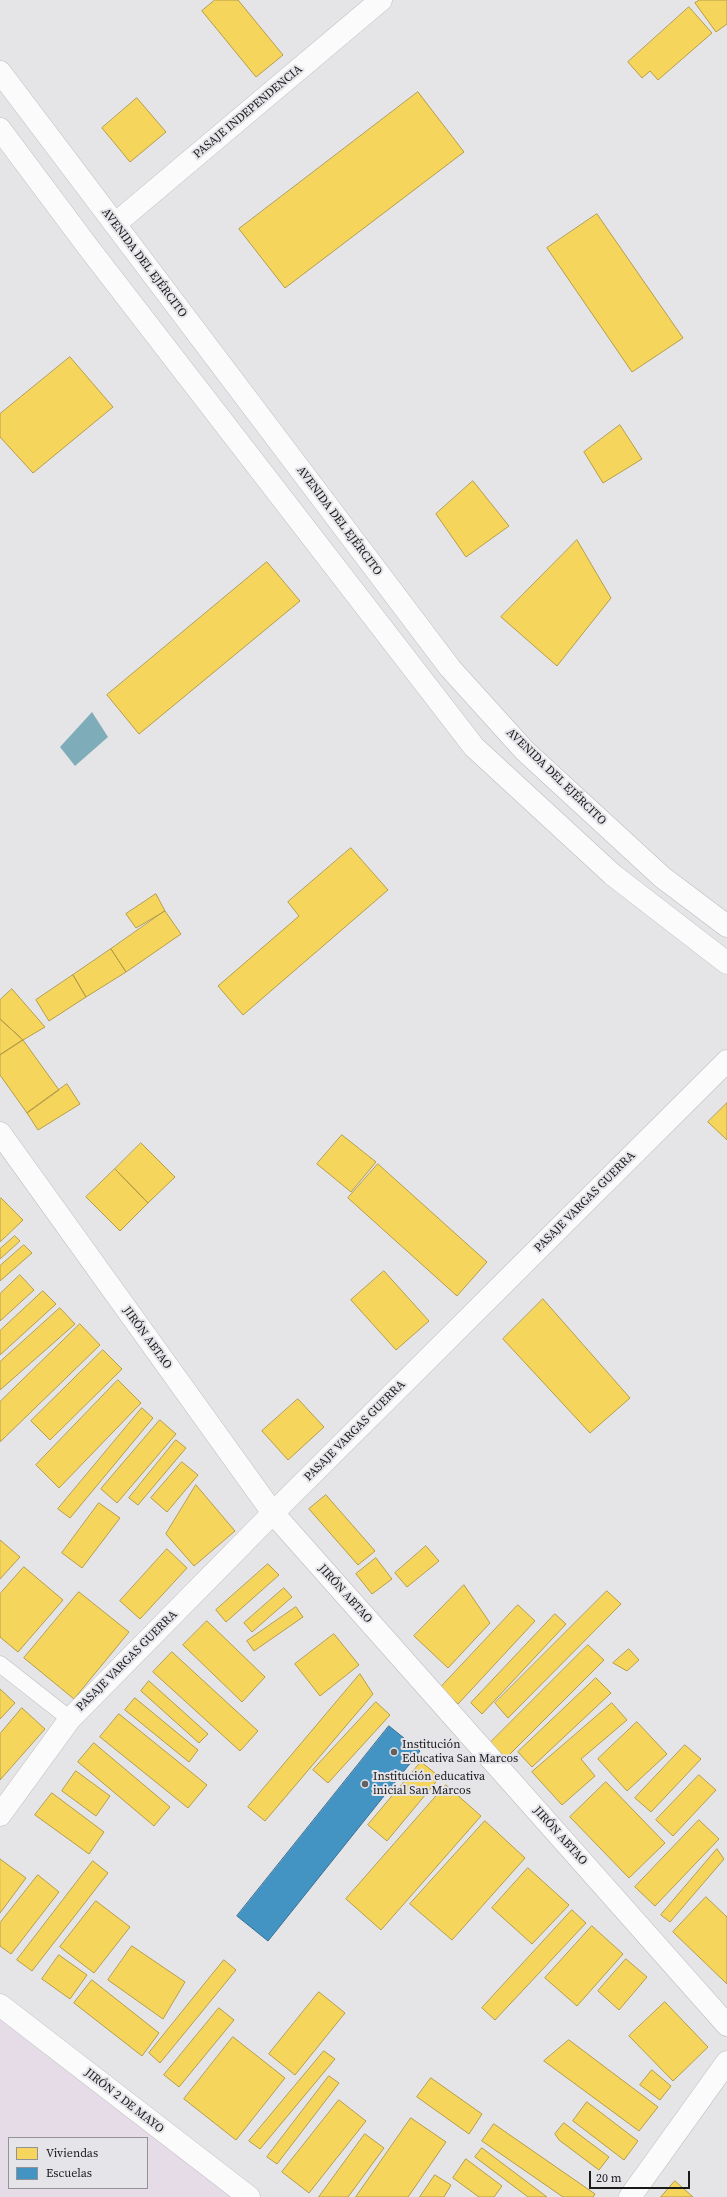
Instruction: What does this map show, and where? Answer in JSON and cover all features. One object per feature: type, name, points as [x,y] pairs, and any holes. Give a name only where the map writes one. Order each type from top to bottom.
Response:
[{"type":"street","name":"PASAJE INDEPENDENCIA","points":[[115,224],[380,0]]},
{"type":"street","name":"AVENIDA DEL EJÉRCITO","points":[[0,72],[450,668],[525,751],[662,877],[727,926]]},
{"type":"street","points":[[0,129],[474,747],[613,875],[727,962]]},
{"type":"street","points":[[34,174],[62,154]]},
{"type":"street","name":"PASAJE VARGAS GUERRA","points":[[0,1815],[70,1719],[273,1513],[727,1061]]},
{"type":"street","name":"JIRÓN ABTAO","points":[[0,1134],[273,1513],[727,2025]]},
{"type":"street","name":"JIRÓN 2 DE MAYO","points":[[0,2005],[249,2197]]},
{"type":"street","points":[[630,2197],[727,2062]]},
{"type":"lane","points":[[0,1664],[70,1719]]},
{"type":"shaded area","points":[[0,2005],[249,2197],[0,2197]]},
{"type":"water","points":[[92,712],[108,737],[75,766],[60,747]]},
{"type":"building: Viviendas","points":[[215,0],[238,0],[283,55],[256,77],[202,11]]},
{"type":"building: Viviendas","points":[[700,0],[727,0],[727,24],[716,32],[695,3]]},
{"type":"building: Viviendas","points":[[689,7],[712,33],[658,80],[650,71],[642,78],[628,62]]},
{"type":"building: Viviendas","points":[[418,92],[464,152],[285,288],[239,229]]},
{"type":"building: Viviendas","points":[[137,98],[166,132],[130,162],[102,128]]},
{"type":"building: Viviendas","points":[[597,214],[683,338],[632,372],[547,248]]},
{"type":"building: Viviendas","points":[[70,357],[113,407],[33,473],[0,437],[0,414]]},
{"type":"building: Viviendas","points":[[620,425],[642,459],[603,483],[584,452]]},
{"type":"building: Viviendas","points":[[473,481],[509,526],[466,557],[436,514]]},
{"type":"building: Viviendas","points":[[577,540],[611,598],[557,666],[501,617]]},
{"type":"building: Viviendas","points":[[267,562],[300,601],[139,734],[107,695]]},
{"type":"building: Viviendas","points":[[351,848],[388,890],[243,1015],[218,986],[299,916],[288,902]]},
{"type":"building: Viviendas","points":[[156,894],[165,911],[136,928],[126,914]]},
{"type":"building: Viviendas","points":[[165,911],[181,934],[126,972],[111,949]]},
{"type":"building: Viviendas","points":[[111,949],[126,972],[86,997],[73,975]]},
{"type":"building: Viviendas","points":[[73,975],[86,997],[49,1021],[36,1000]]},
{"type":"building: Viviendas","points":[[12,989],[45,1027],[23,1040],[0,1019],[0,1000]]},
{"type":"building: Viviendas","points":[[0,1019],[23,1040],[0,1055]]},
{"type":"building: Viviendas","points":[[23,1040],[59,1090],[27,1113],[0,1075],[0,1055]]},
{"type":"building: Viviendas","points":[[67,1084],[80,1104],[38,1130],[27,1113]]},
{"type":"building: Viviendas","points":[[727,1103],[727,1140],[708,1122]]},
{"type":"building: Viviendas","points":[[342,1135],[376,1162],[351,1192],[317,1164]]},
{"type":"building: Viviendas","points":[[141,1143],[175,1177],[148,1203],[115,1169]]},
{"type":"building: Viviendas","points":[[378,1164],[487,1262],[457,1296],[348,1198]]},
{"type":"building: Viviendas","points":[[115,1169],[148,1203],[120,1231],[86,1197]]},
{"type":"building: Viviendas","points":[[1,1198],[23,1220],[0,1242],[0,1199]]},
{"type":"building: Viviendas","points":[[15,1236],[20,1241],[0,1259],[0,1249]]},
{"type":"building: Viviendas","points":[[24,1245],[32,1253],[0,1281],[0,1266]]},
{"type":"building: Viviendas","points":[[384,1271],[429,1321],[396,1350],[351,1300]]},
{"type":"building: Viviendas","points":[[20,1275],[34,1290],[0,1321],[0,1294]]},
{"type":"building: Viviendas","points":[[43,1291],[56,1304],[0,1355],[0,1331]]},
{"type":"building: Viviendas","points":[[543,1299],[630,1398],[590,1433],[503,1339]]},
{"type":"building: Viviendas","points":[[60,1308],[75,1324],[0,1390],[0,1362]]},
{"type":"building: Viviendas","points":[[80,1324],[100,1345],[0,1442],[0,1402]]},
{"type":"building: Viviendas","points":[[103,1350],[122,1369],[50,1440],[31,1421]]},
{"type":"building: Viviendas","points":[[118,1380],[141,1403],[59,1488],[36,1465]]},
{"type":"building: Viviendas","points":[[298,1399],[324,1427],[288,1460],[262,1431]]},
{"type":"building: Viviendas","points":[[142,1408],[153,1418],[70,1518],[58,1509]]},
{"type":"building: Viviendas","points":[[160,1420],[176,1434],[117,1503],[101,1489]]},
{"type":"building: Viviendas","points":[[176,1440],[186,1448],[138,1505],[129,1498]]},
{"type":"building: Viviendas","points":[[182,1462],[198,1475],[167,1512],[151,1498]]},
{"type":"building: Viviendas","points":[[196,1485],[235,1531],[194,1566],[166,1534]]},
{"type":"building: Viviendas","points":[[326,1495],[375,1551],[358,1565],[309,1509]]},
{"type":"building: Viviendas","points":[[99,1503],[120,1518],[82,1568],[62,1553]]},
{"type":"building: Viviendas","points":[[0,1540],[20,1557],[0,1579]]},
{"type":"building: Viviendas","points":[[426,1546],[439,1561],[407,1587],[395,1573]]},
{"type":"building: Viviendas","points":[[167,1549],[187,1568],[140,1619],[120,1601]]},
{"type":"building: Viviendas","points":[[376,1558],[392,1579],[372,1594],[356,1574]]},
{"type":"building: Viviendas","points":[[268,1564],[279,1575],[226,1622],[216,1610]]},
{"type":"building: Viviendas","points":[[24,1567],[63,1600],[18,1652],[0,1637],[0,1594]]},
{"type":"building: Viviendas","points":[[464,1585],[490,1623],[448,1668],[414,1636]]},
{"type":"building: Viviendas","points":[[284,1588],[292,1597],[252,1632],[244,1623]]},
{"type":"building: Viviendas","points":[[607,1591],[621,1604],[508,1718],[495,1703]]},
{"type":"building: Viviendas","points":[[79,1592],[129,1632],[74,1699],[24,1658]]},
{"type":"building: Viviendas","points":[[518,1605],[535,1621],[458,1704],[441,1687]]},
{"type":"building: Viviendas","points":[[296,1607],[303,1617],[254,1651],[247,1641]]},
{"type":"building: Viviendas","points":[[555,1614],[566,1624],[482,1714],[471,1703]]},
{"type":"building: Viviendas","points":[[207,1621],[265,1677],[242,1702],[183,1645]]},
{"type":"building: Viviendas","points":[[334,1634],[359,1665],[320,1696],[295,1664]]},
{"type":"building: Viviendas","points":[[588,1645],[604,1660],[506,1758],[490,1743]]},
{"type":"building: Viviendas","points":[[629,1649],[639,1660],[627,1671],[613,1663]]},
{"type":"building: Viviendas","points":[[172,1652],[258,1731],[240,1751],[153,1672]]},
{"type":"building: Viviendas","points":[[360,1674],[373,1694],[265,1821],[248,1807]]},
{"type":"building: Viviendas","points":[[596,1678],[611,1693],[532,1767],[518,1752]]},
{"type":"building: Viviendas","points":[[149,1681],[208,1734],[199,1743],[141,1691]]},
{"type":"building: Viviendas","points":[[0,1689],[15,1703],[0,1719]]},
{"type":"building: Viviendas","points":[[135,1698],[198,1750],[189,1762],[125,1710]]},
{"type":"building: Viviendas","points":[[376,1702],[390,1715],[328,1783],[313,1770]]},
{"type":"building: Viviendas","points":[[612,1703],[627,1720],[581,1759],[595,1776],[562,1805],[532,1772]]},
{"type":"building: Viviendas","points":[[22,1708],[45,1729],[0,1780],[0,1734]]},
{"type":"building: Viviendas","points":[[119,1714],[207,1785],[188,1808],[100,1737]]},
{"type":"building: Viviendas","points":[[637,1722],[667,1754],[627,1791],[598,1759]]},
{"type":"building: Viviendas","points":[[94,1743],[170,1807],[154,1826],[78,1762]]},
{"type":"building: Viviendas","points":[[685,1745],[701,1759],[651,1812],[635,1798]]},
{"type":"building: Viviendas","points":[[421,1762],[440,1777],[387,1841],[368,1825]]},
{"type":"building: Viviendas","points":[[76,1771],[110,1796],[96,1816],[62,1791]]},
{"type":"building: Viviendas","points":[[699,1775],[716,1790],[673,1836],[656,1820]]},
{"type":"building: Viviendas","points":[[606,1782],[665,1843],[629,1878],[570,1817]]},
{"type":"building: Viviendas","points":[[446,1785],[481,1816],[381,1930],[346,1899]]},
{"type":"building: Viviendas","points":[[52,1793],[104,1832],[89,1854],[35,1815]]},
{"type":"building: Viviendas","points":[[699,1820],[719,1839],[655,1906],[635,1887]]},
{"type":"building: Viviendas","points":[[485,1821],[525,1858],[452,1940],[410,1904]]},
{"type":"building: Viviendas","points":[[717,1849],[724,1859],[670,1922],[661,1915]]},
{"type":"building: Viviendas","points":[[0,1859],[26,1878],[0,1913]]},
{"type":"building: Viviendas","points":[[93,1861],[108,1873],[32,1971],[17,1960]]},
{"type":"building: Viviendas","points":[[528,1868],[569,1905],[532,1944],[492,1908]]},
{"type":"building: Viviendas","points":[[38,1875],[59,1892],[11,1954],[0,1946],[0,1923]]},
{"type":"building: Viviendas","points":[[706,1897],[727,1917],[727,1984],[673,1932]]},
{"type":"building: Viviendas","points":[[96,1901],[130,1927],[94,1973],[60,1947]]},
{"type":"building: Viviendas","points":[[572,1910],[586,1923],[495,2020],[482,2008]]},
{"type":"building: Viviendas","points":[[592,1926],[623,1954],[577,2006],[545,1978]]},
{"type":"building: Viviendas","points":[[132,1946],[185,1982],[163,2019],[108,1980]]},
{"type":"building: Viviendas","points":[[59,1955],[87,1975],[70,1999],[42,1979]]},
{"type":"building: Viviendas","points":[[626,1959],[647,1977],[619,2010],[598,1991]]},
{"type":"building: Viviendas","points":[[224,1960],[236,1970],[160,2063],[149,2053]]},
{"type":"building: Viviendas","points":[[92,1980],[159,2033],[142,2056],[74,2003]]},
{"type":"building: Viviendas","points":[[319,1992],[345,2013],[295,2075],[269,2054]]},
{"type":"building: Viviendas","points":[[665,2002],[708,2047],[673,2081],[629,2036]]},
{"type":"building: Viviendas","points":[[219,2008],[234,2020],[179,2087],[164,2075]]},
{"type":"building: Viviendas","points":[[233,2037],[285,2078],[236,2140],[184,2099]]},
{"type":"building: Viviendas","points":[[569,2040],[658,2107],[639,2131],[544,2061]]},
{"type":"building: Viviendas","points":[[324,2051],[335,2059],[260,2149],[249,2141]]},
{"type":"building: Viviendas","points":[[652,2070],[671,2086],[660,2100],[640,2085]]},
{"type":"building: Viviendas","points":[[329,2076],[339,2083],[277,2164],[267,2157]]},
{"type":"building: Viviendas","points":[[431,2078],[482,2114],[469,2134],[417,2097]]},
{"type":"building: Viviendas","points":[[339,2100],[366,2121],[309,2193],[282,2172]]},
{"type":"building: Viviendas","points":[[587,2102],[638,2141],[624,2160],[573,2121]]},
{"type":"building: Viviendas","points":[[411,2118],[446,2142],[408,2197],[356,2197]]},
{"type":"building: Viviendas","points":[[564,2123],[609,2157],[599,2170],[559,2140],[555,2134]]},
{"type":"building: Viviendas","points":[[494,2124],[595,2194],[593,2197],[563,2197],[482,2141]]},
{"type":"building: Viviendas","points":[[365,2134],[384,2148],[348,2197],[319,2197]]},
{"type":"building: Viviendas","points":[[482,2148],[547,2197],[528,2197],[475,2157]]},
{"type":"building: Viviendas","points":[[466,2159],[502,2186],[494,2197],[479,2197],[453,2178]]},
{"type":"building: Viviendas","points":[[435,2175],[451,2185],[444,2197],[420,2197]]},
{"type":"building: Viviendas","points":[[675,2181],[693,2197],[661,2197]]},
{"type":"building: Escuelas","points":[[389,1726],[420,1751],[268,1941],[237,1916]]},
{"type":"place","name":"Institución Educativa San Marcos","points":[[394,1752]]},
{"type":"place","name":"Institución educativa inicial San Marcos","points":[[365,1784]]}]
